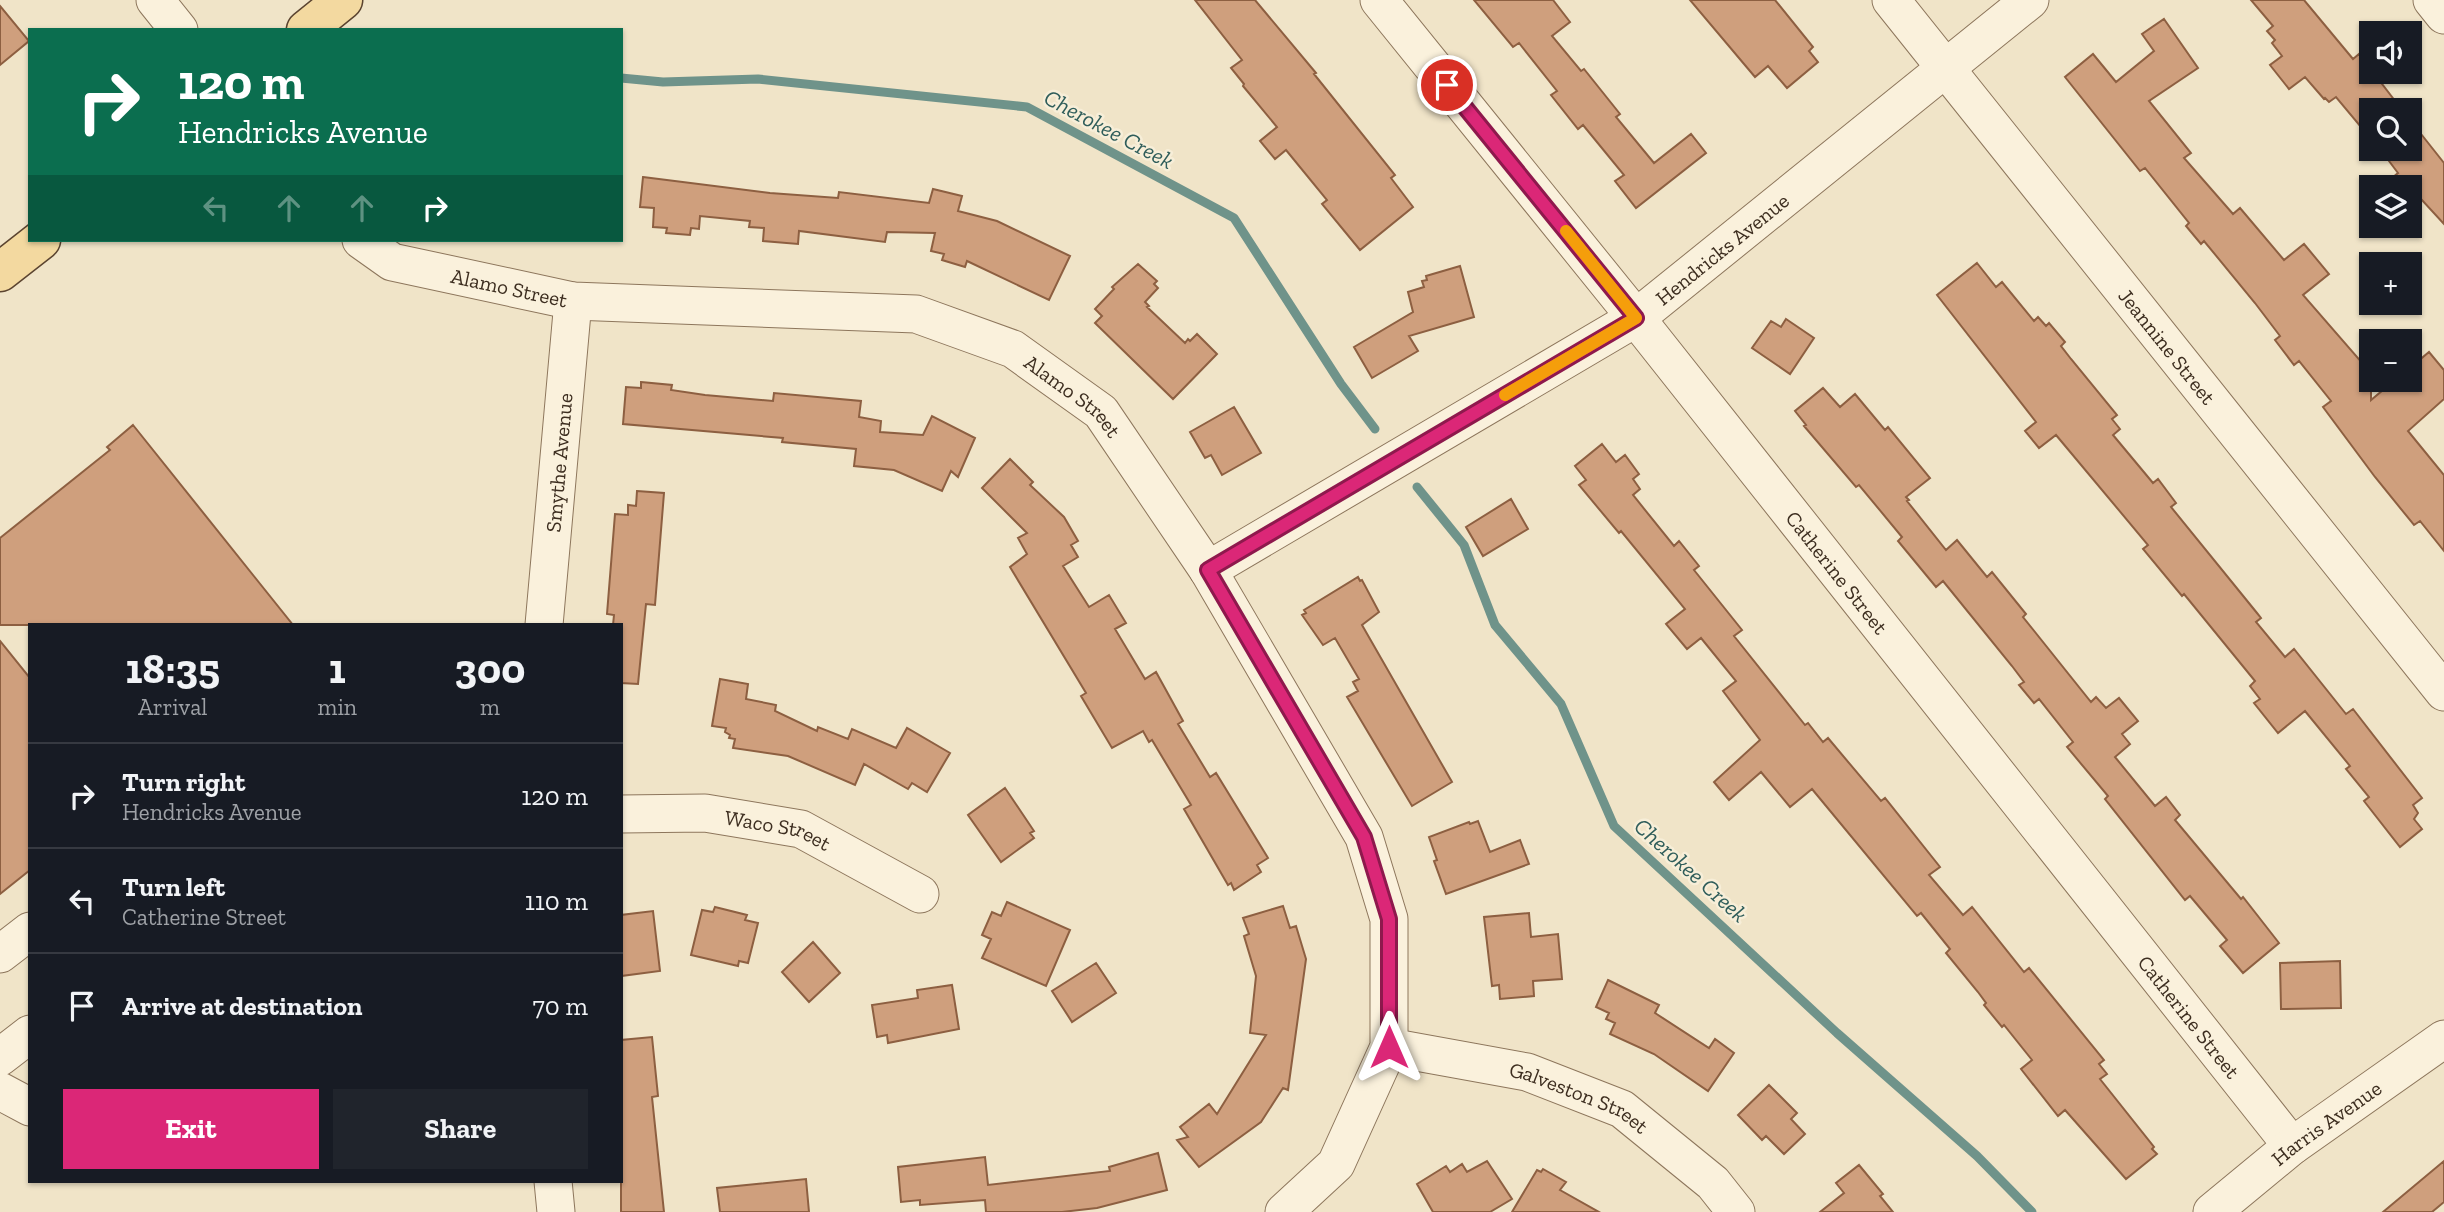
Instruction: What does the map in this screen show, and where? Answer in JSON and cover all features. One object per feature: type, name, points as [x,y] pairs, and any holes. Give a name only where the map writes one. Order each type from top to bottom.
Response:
[{"type":"main road","points":[[308,28],[343,0]]},
{"type":"main road","points":[[0,272],[38,242]]},
{"type":"street","points":[[155,0],[177,28]]},
{"type":"street","name":"Catherine Street","points":[[1379,0],[1636,318],[2292,1146]]},
{"type":"street","name":"Jeannine Street","points":[[1891,0],[2444,692]]},
{"type":"street","name":"Hendricks Avenue","points":[[1208,570],[1636,318],[2030,0]]},
{"type":"street","points":[[2432,0],[2444,15]]},
{"type":"street","name":"Alamo Street","points":[[364,242],[392,262],[573,301],[916,314],[1013,349],[1101,412],[1208,570],[1364,837],[1389,919],[1389,1047]]},
{"type":"street","name":"Smythe Avenue","points":[[544,623],[573,301]]},
{"type":"street","name":"Waco Street","points":[[623,814],[705,813],[801,829],[920,894]]},
{"type":"street","points":[[0,954],[28,933]]},
{"type":"street","points":[[0,1057],[28,1036]]},
{"type":"street","name":"Harris Avenue","points":[[2212,1212],[2292,1146],[2444,1039]]},
{"type":"street","points":[[1284,1212],[1336,1164],[1389,1047]]},
{"type":"street","name":"Galveston Street","points":[[1389,1047],[1527,1072],[1622,1109],[1713,1183],[1736,1212]]},
{"type":"street","points":[[553,1183],[556,1212]]},
{"type":"building","points":[[1195,0],[1255,0],[1395,175],[1391,178],[1413,207],[1360,250],[1322,204],[1327,200],[1286,150],[1275,159],[1260,141],[1277,127],[1231,68],[1242,60]]},
{"type":"building","points":[[1474,0],[1553,0],[1570,22],[1552,36],[1581,71],[1584,69],[1620,114],[1616,117],[1654,163],[1691,134],[1706,153],[1636,208],[1615,181],[1624,175],[1583,125],[1578,129],[1551,95],[1557,91],[1519,43],[1513,47]]},
{"type":"building","points":[[1690,0],[1775,0],[1813,47],[1809,51],[1818,62],[1787,88],[1768,66],[1755,77]]},
{"type":"building","points":[[2251,0],[2304,0],[2353,59],[2359,54],[2359,84],[2382,84],[2393,98],[2359,98],[2359,125],[2336,97],[2329,102],[2324,99],[2305,77],[2289,89],[2270,65],[2282,56],[2272,43],[2275,40],[2267,31],[2273,26]]},
{"type":"building","points":[[0,6],[28,42],[0,65]]},
{"type":"building","points":[[2164,19],[2198,68],[2149,101],[2191,153],[2184,158],[2233,214],[2240,208],[2284,260],[2304,244],[2329,274],[2303,295],[2359,359],[2359,392],[2371,392],[2371,400],[2381,392],[2422,392],[2422,358],[2429,352],[2444,370],[2444,399],[2408,431],[2444,475],[2444,551],[2420,521],[2414,525],[2375,477],[2323,407],[2331,401],[2299,361],[2294,365],[2275,340],[2280,336],[2255,303],[2204,241],[2201,244],[2186,226],[2189,223],[2145,168],[2140,171],[2065,77],[2093,54],[2116,82],[2154,51],[2142,34]]},
{"type":"building","points":[[2422,135],[2444,163],[2444,224],[2422,200],[2422,175],[2396,175],[2398,173],[2389,161],[2422,161]]},
{"type":"building","points":[[643,177],[770,193],[838,198],[839,192],[929,203],[933,189],[962,196],[958,211],[997,221],[1070,256],[1049,300],[967,261],[965,267],[942,260],[944,254],[931,251],[935,233],[887,232],[885,242],[799,231],[798,244],[763,241],[764,228],[749,227],[750,221],[700,216],[699,229],[691,228],[690,235],[666,233],[667,228],[653,227],[654,208],[640,207]]},
{"type":"building","points":[[1977,263],[1996,287],[2002,282],[2034,321],[2038,317],[2046,326],[2049,323],[2065,342],[2061,346],[2117,415],[2112,419],[2120,429],[2113,435],[2153,483],[2158,479],[2176,503],[2171,507],[2261,618],[2256,622],[2285,657],[2294,649],[2346,714],[2353,709],[2422,798],[2413,805],[2418,813],[2414,819],[2422,829],[2400,847],[2364,801],[2369,797],[2346,769],[2350,766],[2305,711],[2278,733],[2254,703],[2260,699],[2250,686],[2255,681],[2184,594],[2182,596],[2143,549],[2148,545],[2056,435],[2039,448],[2025,431],[2036,422],[1937,295]]},
{"type":"building","points":[[1138,264],[1157,281],[1154,284],[1158,288],[1145,302],[1149,306],[1147,307],[1185,343],[1197,334],[1217,354],[1173,399],[1095,323],[1102,316],[1095,309],[1114,289],[1112,287]]},
{"type":"building","points":[[1460,266],[1474,317],[1409,336],[1418,351],[1372,378],[1354,347],[1413,312],[1408,292],[1424,287],[1422,281],[1427,280],[1426,276]]},
{"type":"building","points":[[1786,319],[1814,338],[1790,374],[1752,348],[1771,321],[1781,327]]},
{"type":"building","points":[[641,382],[672,385],[671,390],[705,395],[773,401],[774,393],[861,401],[859,417],[881,421],[880,432],[923,435],[932,416],[975,438],[958,477],[951,471],[942,491],[894,470],[854,466],[856,449],[782,442],[783,438],[623,424],[626,387],[641,388]]},
{"type":"building","points":[[1823,388],[1840,407],[1855,394],[1885,430],[1888,427],[1930,478],[1906,497],[1946,550],[1957,540],[1987,577],[1992,572],[2026,614],[2023,617],[2091,702],[2096,697],[2106,708],[2119,698],[2138,721],[2122,734],[2130,744],[2115,757],[2155,806],[2166,797],[2180,815],[2175,820],[2241,899],[2243,897],[2279,943],[2243,973],[2220,946],[2227,940],[2190,896],[2185,900],[2105,799],[2108,796],[2067,747],[2073,742],[2039,699],[2034,703],[2019,685],[2024,682],[1943,581],[1936,587],[1898,541],[1902,537],[1859,485],[1856,487],[1804,426],[1806,425],[1795,411]]},
{"type":"building","points":[[1234,407],[1261,453],[1222,475],[1211,455],[1205,458],[1190,432]]},
{"type":"building","points":[[133,425],[291,623],[0,625],[0,538],[110,450],[107,447]]},
{"type":"building","points":[[1602,444],[1616,462],[1625,455],[1639,474],[1633,479],[1640,489],[1633,495],[1674,546],[1679,541],[1699,566],[1694,570],[1742,630],[1734,636],[1805,725],[1808,723],[1823,742],[1828,738],[1881,801],[1885,798],[1940,867],[1929,875],[1963,915],[1972,907],[2024,972],[2029,968],[2104,1060],[2099,1064],[2107,1074],[2100,1079],[2157,1154],[2126,1179],[2065,1110],[2058,1116],[2021,1069],[2032,1060],[1984,1005],[1986,1003],[1978,992],[1946,953],[1950,949],[1921,913],[1917,916],[1812,789],[1790,807],[1761,772],[1729,800],[1714,782],[1760,740],[1723,691],[1736,681],[1701,638],[1687,649],[1666,624],[1685,609],[1579,485],[1586,480],[1575,466]]},
{"type":"building","points":[[1010,459],[1033,482],[1030,485],[1064,517],[1078,541],[1071,545],[1078,557],[1063,566],[1089,607],[1109,595],[1126,623],[1115,629],[1145,679],[1156,672],[1183,721],[1178,724],[1210,777],[1216,773],[1268,858],[1257,865],[1261,872],[1234,890],[1231,883],[1228,885],[1184,809],[1191,805],[1152,740],[1149,742],[1143,731],[1112,748],[1081,696],[1086,693],[1010,567],[1027,554],[1018,538],[1027,533],[982,488]]},
{"type":"building","points":[[637,491],[664,493],[655,605],[646,604],[638,684],[623,683],[623,623],[613,623],[614,615],[607,614],[615,514],[628,515],[628,505],[636,506]]},
{"type":"building","points":[[1511,499],[1528,529],[1483,556],[1466,527]]},
{"type":"building","points":[[1358,577],[1379,612],[1362,625],[1452,782],[1412,806],[1347,697],[1358,691],[1353,682],[1359,679],[1335,638],[1323,645],[1302,615],[1306,613],[1304,610]]},
{"type":"building","points":[[0,641],[28,676],[28,872],[0,894]]},
{"type":"building","points":[[720,679],[748,684],[746,699],[776,705],[775,711],[817,731],[818,727],[848,739],[852,729],[896,748],[907,728],[950,753],[927,792],[912,783],[908,789],[864,764],[855,785],[788,756],[733,748],[735,739],[729,738],[730,735],[725,732],[726,728],[712,726]]},
{"type":"building","points":[[1005,788],[1034,831],[1030,833],[1034,838],[1001,862],[968,815]]},
{"type":"building","points":[[1478,821],[1490,852],[1520,840],[1529,864],[1446,894],[1429,837]]},
{"type":"building","points":[[1007,902],[1070,930],[1046,986],[982,958],[991,939],[982,935],[992,912],[1001,916]]},
{"type":"building","points":[[1283,906],[1290,928],[1296,926],[1306,959],[1288,1090],[1283,1088],[1261,1122],[1199,1167],[1177,1140],[1188,1137],[1180,1127],[1209,1104],[1217,1114],[1266,1035],[1250,1033],[1256,976],[1244,936],[1249,934],[1243,918]]},
{"type":"building","points":[[715,907],[747,915],[745,920],[758,923],[748,963],[739,961],[738,966],[691,955],[702,910],[713,912]]},
{"type":"building","points":[[653,911],[660,971],[623,976],[623,915]]},
{"type":"building","points":[[1529,913],[1531,937],[1558,934],[1562,979],[1533,981],[1534,996],[1500,999],[1499,985],[1492,986],[1484,917]]},
{"type":"building","points":[[813,942],[840,973],[809,1002],[782,972]]},
{"type":"building","points":[[2340,961],[2341,1008],[2281,1009],[2280,963]]},
{"type":"building","points":[[1096,963],[1116,993],[1072,1022],[1052,991]]},
{"type":"building","points":[[1608,980],[1659,1005],[1655,1013],[1709,1048],[1715,1039],[1734,1053],[1708,1091],[1654,1054],[1610,1034],[1615,1023],[1606,1019],[1609,1013],[1596,1007]]},
{"type":"building","points":[[952,985],[959,1029],[888,1043],[887,1035],[877,1037],[872,1005],[918,998],[917,990]]},
{"type":"building","points":[[652,1037],[658,1096],[652,1097],[664,1212],[621,1212],[623,1040]]},
{"type":"building","points":[[1769,1085],[1797,1113],[1791,1119],[1805,1134],[1784,1154],[1766,1136],[1762,1140],[1738,1115]]},
{"type":"building","points":[[1158,1153],[1167,1190],[1097,1208],[1062,1212],[986,1212],[985,1200],[920,1205],[920,1200],[901,1202],[898,1167],[985,1157],[988,1185],[1110,1171],[1109,1167]]},
{"type":"building","points":[[1487,1161],[1512,1199],[1490,1212],[1433,1212],[1417,1184],[1446,1166],[1450,1172],[1462,1164],[1467,1172]]},
{"type":"building","points":[[2444,1161],[2444,1202],[2432,1212],[2383,1212]]},
{"type":"building","points":[[1859,1165],[1883,1194],[1880,1196],[1893,1212],[1820,1212],[1844,1193],[1836,1183]]},
{"type":"building","points":[[1543,1169],[1566,1182],[1560,1190],[1599,1212],[1512,1212],[1537,1170],[1541,1172]]},
{"type":"building","points":[[806,1179],[809,1212],[720,1212],[717,1188]]},
{"type":"waterway","name":"Cherokee Creek","points":[[623,78],[663,82],[758,79],[1027,107],[1234,218],[1341,384],[1375,429]]},
{"type":"waterway","name":"Cherokee Creek","points":[[1417,487],[1464,545],[1495,625],[1561,704],[1614,826],[1837,1033],[1977,1156],[2032,1212]]},
{"type":"slow traffic","points":[[1505,395],[1636,318],[1566,231]]},
{"type":"route","points":[[1389,1047],[1389,919],[1364,837],[1208,570],[1636,318],[1447,85]]}]
